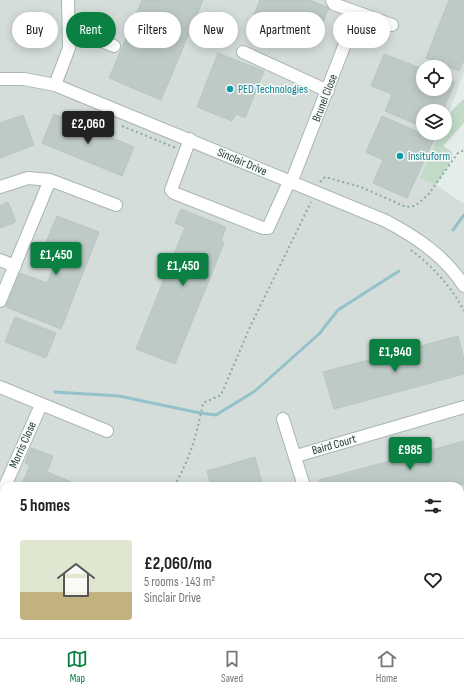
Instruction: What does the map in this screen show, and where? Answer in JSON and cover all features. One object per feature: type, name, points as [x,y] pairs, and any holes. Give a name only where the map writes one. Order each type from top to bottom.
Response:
[{"type":"street","points":[[68,0],[69,12]]},
{"type":"street","points":[[332,0],[334,4],[354,12]]},
{"type":"street","points":[[55,85],[69,48]]},
{"type":"street","name":"Brunel Close","points":[[190,139],[171,190],[174,193],[263,228],[268,228],[290,182],[328,91],[344,48]]},
{"type":"street","points":[[243,52],[328,91]]},
{"type":"street","name":"Sinclair Drive","points":[[0,79],[24,79],[55,85],[190,139],[290,182],[314,199],[386,221],[416,237],[441,258],[464,286]]},
{"type":"street","points":[[0,187],[28,178],[50,180],[116,205]]},
{"type":"street","points":[[0,301],[50,180]]},
{"type":"street","points":[[0,260],[15,266]]},
{"type":"street","points":[[0,387],[107,431]]},
{"type":"street","name":"Morris Close","points":[[7,482],[41,405]]},
{"type":"street","name":"Baird Court","points":[[296,456],[464,407]]},
{"type":"street","points":[[284,419],[303,482]]},
{"type":"path","points":[[118,124],[178,149]]},
{"type":"path","points":[[176,482],[186,464],[197,434],[203,404],[221,395],[250,327],[314,199],[321,180],[325,177],[361,187],[406,207],[415,206],[428,196],[458,153],[464,150]]},
{"type":"path","points":[[405,246],[422,259],[445,283],[464,311]]},
{"type":"shaded area","points":[[0,0],[464,0],[464,72],[452,104],[416,104],[416,140],[437,140],[420,178],[436,185],[464,204],[464,482],[0,482]]},
{"type":"green space","points":[[464,99],[464,123],[452,136],[452,111]]},
{"type":"green space","points":[[437,140],[448,140],[443,146],[452,152],[452,160],[436,185],[420,178]]},
{"type":"building","points":[[142,0],[203,0],[198,12],[189,12],[189,33],[161,100],[109,78],[124,43],[124,48],[181,48],[181,12],[137,12]]},
{"type":"building","points":[[260,0],[310,0],[329,8],[325,18],[325,12],[255,12]]},
{"type":"building","points":[[449,0],[464,0],[464,60],[459,71],[452,68],[452,60],[431,60],[426,58]]},
{"type":"building","name":"PED Technologies","points":[[218,53],[264,71],[245,118],[236,114],[232,121],[197,107]]},
{"type":"building","points":[[384,54],[416,66],[416,96],[449,96],[446,104],[416,104],[416,124],[385,111],[392,94],[371,86]]},
{"type":"building","points":[[452,81],[455,82],[452,89]]},
{"type":"building","points":[[54,114],[134,147],[122,176],[42,143]]},
{"type":"building","points":[[23,115],[34,145],[0,158],[0,123]]},
{"type":"building","name":"Insituform","points":[[382,116],[416,131],[416,140],[434,140],[407,198],[373,183],[383,160],[366,152]]},
{"type":"building","points":[[8,202],[16,222],[0,228],[0,206]]},
{"type":"building","points":[[181,209],[226,227],[221,241],[224,243],[175,364],[136,349],[185,227],[175,223]]},
{"type":"building","points":[[57,216],[99,232],[61,329],[6,307],[20,273],[47,283],[61,248],[46,242]]},
{"type":"building","points":[[15,317],[56,333],[46,358],[5,342]]},
{"type":"building","points":[[458,336],[464,359],[464,374],[334,409],[323,372]]},
{"type":"building","points":[[464,441],[464,482],[319,482],[319,480]]},
{"type":"building","points":[[31,448],[53,456],[47,472],[71,482],[23,482],[30,465],[25,463]]},
{"type":"building","points":[[255,457],[262,482],[210,482],[207,471]]},
{"type":"waterway","points":[[453,230],[464,215]]},
{"type":"waterway","points":[[55,392],[119,396],[216,415],[255,391],[319,334],[338,310],[399,271]]},
{"type":"place","name":"PED Technologies","points":[[230,89]]},
{"type":"place","name":"Insituform","points":[[400,156]]}]
